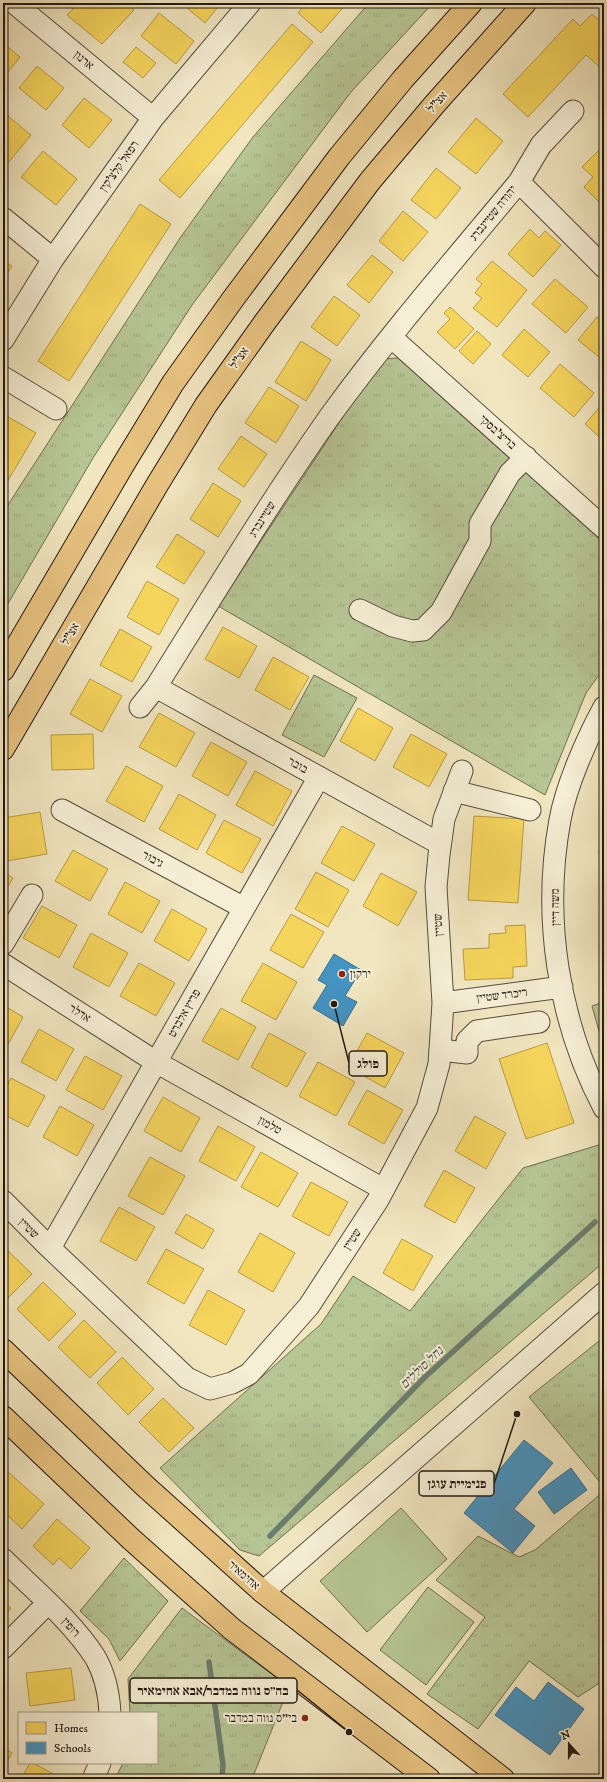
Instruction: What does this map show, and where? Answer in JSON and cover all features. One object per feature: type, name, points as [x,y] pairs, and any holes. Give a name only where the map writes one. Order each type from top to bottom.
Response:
[{"type":"main road","points":[[3,670],[123,464],[173,383],[233,299],[339,157],[403,79],[472,3]]},
{"type":"main road","points":[[521,7],[539,3]]},
{"type":"main road","name":"אצ\"ל","points":[[3,749],[156,485],[211,399],[265,322],[370,181],[434,105],[521,7]]},
{"type":"main road","name":"אחימאיר","points":[[3,1350],[145,1486],[263,1592],[503,1779]]},
{"type":"main road","points":[[3,1417],[126,1534],[232,1629],[428,1779]]},
{"type":"street","name":"ארנון","points":[[14,3],[153,118]]},
{"type":"street","name":"רפאל קלצ'קין","points":[[3,340],[53,259],[153,118],[250,3]]},
{"type":"street","points":[[519,182],[541,145],[573,111]]},
{"type":"street","name":"יהודה שטיינברג","points":[[391,337],[519,182],[604,267]]},
{"type":"street","points":[[3,218],[53,259]]},
{"type":"street","name":"בריצ'בסקי","points":[[391,337],[526,457],[601,519]]},
{"type":"street","name":"שטיינברג","points":[[140,707],[156,687],[287,478],[331,415],[391,337]]},
{"type":"street","points":[[3,377],[56,409]]},
{"type":"street","points":[[360,610],[393,626],[412,631],[422,630],[441,612],[480,541],[480,524],[510,473],[526,457]]},
{"type":"street","name":"בובר","points":[[156,687],[440,844]]},
{"type":"street","name":"משה דיין","points":[[604,707],[595,724],[573,780],[560,819],[554,866],[554,916],[558,971],[570,1025],[581,1059],[604,1108]]},
{"type":"street","name":"שטיין","points":[[3,1201],[50,1248],[187,1378],[210,1389],[232,1383],[249,1374],[279,1342],[309,1306],[378,1200],[427,1108],[439,1064],[443,1002],[436,887],[440,844],[444,820],[462,771]]},
{"type":"street","name":"פריץ אלברט","points":[[50,1248],[319,777]]},
{"type":"street","points":[[454,791],[530,810]]},
{"type":"street","name":"גיבור","points":[[62,810],[244,908]]},
{"type":"street","points":[[3,944],[32,895]]},
{"type":"street","name":"אדלר","points":[[3,964],[156,1062]]},
{"type":"street","name":"ריכרד שטיין","points":[[443,1002],[562,987]]},
{"type":"street","points":[[440,1050],[467,1053],[467,1041],[477,1031],[538,1022]]},
{"type":"street","name":"טלמון","points":[[156,1062],[383,1189]]},
{"type":"street","points":[[263,1592],[604,1293]]},
{"type":"street","name":"רופין","points":[[3,1559],[48,1603],[82,1640],[95,1658],[107,1690],[110,1712]]},
{"type":"street","points":[[3,1648],[48,1603]]},
{"type":"street","points":[[93,1779],[100,1764]]},
{"type":"green space","points":[[369,3],[433,3],[351,92],[192,305],[93,458],[3,612],[3,513],[180,238],[253,137]]},
{"type":"green space","points":[[398,358],[604,543],[604,668],[586,693],[545,795],[218,606],[381,359]]},
{"type":"green space","points":[[314,675],[357,698],[324,757],[282,735]]},
{"type":"green space","points":[[604,1002],[604,1049],[592,1006]]},
{"type":"green space","points":[[602,1144],[604,1147],[604,1262],[259,1556],[240,1550],[160,1468],[321,1324],[353,1276],[410,1311],[523,1168]]},
{"type":"green space","points":[[604,1337],[604,1487],[529,1397]]},
{"type":"green space","points":[[604,1491],[604,1680],[578,1697],[529,1661],[478,1729],[427,1694],[485,1617],[436,1580],[478,1536],[519,1557],[535,1550]]},
{"type":"green space","points":[[401,1508],[447,1559],[367,1632],[320,1581]]},
{"type":"green space","points":[[124,1558],[168,1601],[120,1661],[109,1639],[80,1611]]},
{"type":"green space","points":[[428,1587],[474,1622],[426,1685],[380,1650]]},
{"type":"green space","points":[[182,1608],[289,1687],[252,1779],[115,1779],[122,1764],[158,1764],[158,1712],[130,1712],[128,1679]]},
{"type":"building: Homes","points":[[79,3],[127,3],[134,10],[102,44],[67,15]]},
{"type":"building: Homes","points":[[181,3],[221,3],[205,23]]},
{"type":"building: Homes","points":[[306,3],[347,3],[321,33],[298,13]]},
{"type":"building: Homes","points":[[159,13],[194,41],[176,64],[141,36]]},
{"type":"building: Homes","points":[[592,14],[604,25],[604,71],[586,55],[528,117],[503,94],[573,19],[580,26]]},
{"type":"building: Homes","points":[[292,24],[313,42],[180,198],[159,180]]},
{"type":"building: Homes","points":[[3,43],[20,57],[3,78]]},
{"type":"building: Homes","points":[[136,47],[156,63],[143,78],[123,62]]},
{"type":"building: Homes","points":[[37,66],[64,88],[46,110],[19,88]]},
{"type":"building: Homes","points":[[84,98],[112,120],[89,148],[62,125]]},
{"type":"building: Homes","points":[[3,112],[31,135],[8,163],[3,159]]},
{"type":"building: Homes","points":[[476,118],[503,141],[476,174],[448,152]]},
{"type":"building: Homes","points":[[604,145],[604,207],[584,187],[593,177],[582,167]]},
{"type":"building: Homes","points":[[43,151],[77,179],[56,205],[21,177]]},
{"type":"building: Homes","points":[[436,168],[461,188],[436,219],[411,200]]},
{"type":"building: Homes","points":[[140,204],[171,224],[69,381],[38,361]]},
{"type":"building: Homes","points":[[403,211],[428,232],[403,261],[379,241]]},
{"type":"building: Homes","points":[[530,229],[539,238],[545,231],[561,245],[533,277],[508,254]]},
{"type":"building: Homes","points":[[372,255],[393,272],[369,303],[347,285]]},
{"type":"building: Homes","points":[[3,261],[12,266],[3,280]]},
{"type":"building: Homes","points":[[492,261],[527,290],[497,327],[473,308],[482,298],[475,293],[482,284],[476,279]]},
{"type":"building: Homes","points":[[555,279],[588,307],[566,333],[532,304]]},
{"type":"building: Homes","points":[[334,296],[360,315],[337,346],[311,327]]},
{"type":"building: Homes","points":[[450,307],[474,329],[455,349],[437,332],[450,319],[444,313]]},
{"type":"building: Homes","points":[[597,317],[604,323],[604,361],[578,340]]},
{"type":"building: Homes","points":[[524,329],[550,352],[528,377],[502,355]]},
{"type":"building: Homes","points":[[477,331],[491,344],[473,364],[459,351]]},
{"type":"building: Homes","points":[[301,341],[331,360],[306,401],[275,382]]},
{"type":"building: Homes","points":[[560,364],[594,393],[574,417],[540,388]]},
{"type":"building: Homes","points":[[269,387],[299,406],[276,443],[245,423]]},
{"type":"building: Homes","points":[[604,402],[604,441],[585,424]]},
{"type":"building: Homes","points":[[5,415],[36,433],[3,489],[3,418]]},
{"type":"building: Homes","points":[[241,436],[267,454],[244,487],[218,469]]},
{"type":"building: Homes","points":[[213,483],[241,501],[218,537],[190,519]]},
{"type":"building: Homes","points":[[177,534],[205,552],[184,584],[156,567]]},
{"type":"building: Homes","points":[[147,581],[179,599],[159,635],[127,617]]},
{"type":"building: Homes","points":[[223,627],[257,646],[239,678],[205,659]]},
{"type":"building: Homes","points":[[120,629],[152,647],[132,682],[100,665]]},
{"type":"building: Homes","points":[[273,657],[309,677],[290,710],[255,690]]},
{"type":"building: Homes","points":[[90,679],[122,696],[102,732],[70,714]]},
{"type":"building: Homes","points":[[358,708],[393,728],[375,761],[340,741]]},
{"type":"building: Homes","points":[[159,713],[195,733],[176,767],[139,747]]},
{"type":"building: Homes","points":[[93,734],[94,769],[52,770],[51,735]]},
{"type":"building: Homes","points":[[411,734],[447,754],[429,787],[393,767]]},
{"type":"building: Homes","points":[[211,742],[247,762],[228,796],[192,776]]},
{"type":"building: Homes","points":[[126,766],[163,786],[144,822],[106,801]]},
{"type":"building: Homes","points":[[255,771],[292,791],[273,826],[236,805]]},
{"type":"building: Homes","points":[[179,794],[216,815],[197,850],[159,829]]},
{"type":"building: Homes","points":[[40,812],[47,854],[7,861],[3,836],[3,818]]},
{"type":"building: Homes","points":[[474,816],[524,819],[518,903],[468,900]]},
{"type":"building: Homes","points":[[224,820],[261,839],[242,873],[206,853]]},
{"type":"building: Homes","points":[[342,826],[375,844],[354,881],[321,863]]},
{"type":"building: Homes","points":[[604,849],[604,925],[599,850]]},
{"type":"building: Homes","points":[[73,850],[108,869],[90,901],[55,881]]},
{"type":"building: Homes","points":[[3,872],[13,878],[3,895]]},
{"type":"building: Homes","points":[[316,872],[349,890],[328,927],[295,909]]},
{"type":"building: Homes","points":[[381,873],[417,892],[398,926],[363,906]]},
{"type":"building: Homes","points":[[125,882],[160,901],[142,933],[108,914]]},
{"type":"building: Homes","points":[[42,906],[77,925],[59,958],[23,938]]},
{"type":"building: Homes","points":[[172,909],[207,929],[189,961],[154,941]]},
{"type":"building: Homes","points":[[291,914],[324,932],[303,968],[270,950]]},
{"type":"building: Homes","points":[[525,925],[527,966],[513,967],[513,978],[465,980],[463,949],[489,948],[489,934],[506,933],[505,926]]},
{"type":"building: Homes","points":[[91,933],[128,953],[109,987],[73,967]]},
{"type":"building: Homes","points":[[139,963],[175,983],[156,1016],[120,996]]},
{"type":"building: Homes","points":[[263,963],[297,982],[276,1020],[241,1001]]},
{"type":"building: Homes","points":[[3,1005],[23,1017],[5,1050],[3,1049]]},
{"type":"building: Homes","points":[[221,1008],[256,1027],[238,1060],[202,1041]]},
{"type":"building: Homes","points":[[39,1029],[74,1049],[56,1081],[21,1062]]},
{"type":"building: Homes","points":[[269,1033],[306,1053],[287,1087],[251,1067]]},
{"type":"building: Homes","points":[[367,1033],[404,1053],[385,1088],[348,1067]]},
{"type":"building: Homes","points":[[547,1043],[574,1123],[526,1139],[499,1059]]},
{"type":"building: Homes","points":[[85,1056],[122,1076],[103,1110],[66,1090]]},
{"type":"building: Homes","points":[[318,1062],[355,1082],[336,1116],[299,1096]]},
{"type":"building: Homes","points":[[11,1078],[45,1096],[28,1127],[3,1114],[3,1092]]},
{"type":"building: Homes","points":[[367,1090],[403,1110],[384,1144],[348,1124]]},
{"type":"building: Homes","points":[[163,1097],[200,1118],[181,1152],[144,1131]]},
{"type":"building: Homes","points":[[60,1106],[94,1125],[77,1156],[43,1137]]},
{"type":"building: Homes","points":[[475,1116],[506,1133],[486,1169],[455,1151]]},
{"type":"building: Homes","points":[[218,1126],[255,1147],[236,1181],[199,1161]]},
{"type":"building: Homes","points":[[261,1152],[298,1173],[278,1207],[241,1187]]},
{"type":"building: Homes","points":[[150,1157],[185,1176],[163,1215],[128,1196]]},
{"type":"building: Homes","points":[[444,1170],[475,1188],[455,1223],[424,1206]]},
{"type":"building: Homes","points":[[311,1182],[348,1202],[329,1236],[292,1216]]},
{"type":"building: Homes","points":[[119,1207],[155,1227],[136,1261],[100,1241]]},
{"type":"building: Homes","points":[[186,1214],[214,1230],[203,1249],[175,1233]]},
{"type":"building: Homes","points":[[260,1233],[295,1253],[273,1292],[238,1272]]},
{"type":"building: Homes","points":[[402,1239],[433,1256],[413,1291],[383,1273]]},
{"type":"building: Homes","points":[[3,1246],[32,1274],[6,1300],[3,1297]]},
{"type":"building: Homes","points":[[166,1249],[204,1269],[184,1304],[147,1283]]},
{"type":"building: Homes","points":[[43,1282],[76,1314],[49,1341],[17,1309]]},
{"type":"building: Homes","points":[[208,1290],[245,1310],[226,1345],[189,1325]]},
{"type":"building: Homes","points":[[84,1320],[116,1352],[90,1378],[58,1347]]},
{"type":"building: Homes","points":[[122,1357],[154,1389],[128,1415],[97,1383]]},
{"type":"building: Homes","points":[[163,1398],[194,1428],[169,1452],[139,1422]]},
{"type":"building: Homes","points":[[7,1471],[44,1504],[22,1529],[3,1511],[3,1475]]},
{"type":"building: Homes","points":[[57,1519],[90,1548],[71,1569],[59,1558],[53,1565],[33,1546]]},
{"type":"building: Homes","points":[[3,1602],[11,1608],[3,1617]]},
{"type":"building: Homes","points":[[71,1668],[75,1700],[30,1706],[26,1673]]},
{"type":"building: Homes","points":[[3,1748],[12,1753],[3,1768]]},
{"type":"building: Homes","points":[[29,1764],[35,1764],[59,1777],[58,1779],[21,1779]]},
{"type":"building: Schools","points":[[334,954],[361,970],[345,996],[357,1002],[343,1026],[313,1008],[327,985],[318,980]]},
{"type":"building: Schools","points":[[524,1440],[553,1463],[514,1509],[535,1526],[513,1553],[464,1513]]},
{"type":"building: Schools","points":[[571,1468],[587,1490],[554,1514],[538,1492]]},
{"type":"building: Schools","points":[[548,1682],[584,1709],[550,1755],[495,1715],[516,1687],[534,1701]]},
{"type":"waterway","name":"נחל סוללים","points":[[270,1536],[424,1378],[595,1222]]},
{"type":"waterway","name":"נחל סוללים","points":[[209,1662],[223,1765],[222,1779]]},
{"type":"place","name":"ירקון","points":[[342,974]]},
{"type":"place","name":"פולג","points":[[334,1004]]},
{"type":"place","name":"פנימיית עוגן","points":[[517,1414]]},
{"type":"place","name":"בי\"ס נווה במדבר","points":[[305,1718]]},
{"type":"place","name":"בה״ס נווה במדבר/אבא אחימאיר","points":[[349,1732]]}]
